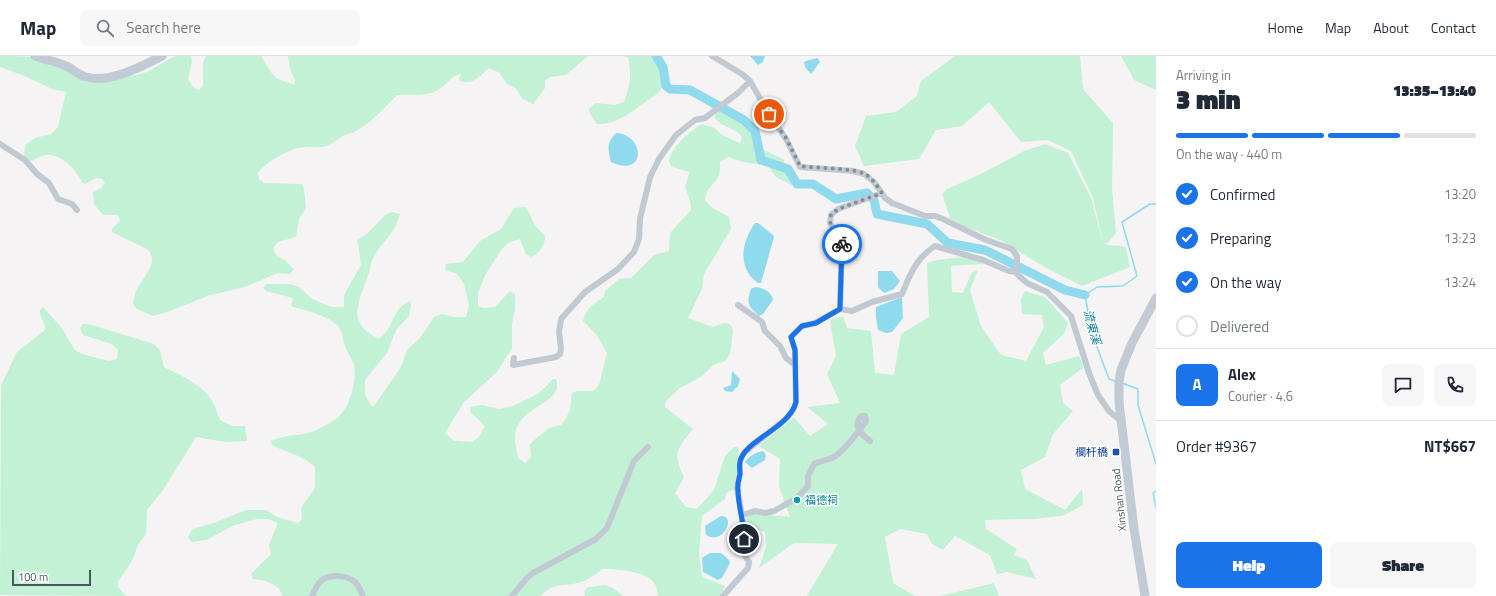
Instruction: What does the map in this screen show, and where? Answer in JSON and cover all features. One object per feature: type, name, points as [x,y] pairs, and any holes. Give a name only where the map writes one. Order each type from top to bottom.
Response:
[{"type":"street","points":[[35,56],[65,65],[85,77],[95,78],[126,72],[162,56]]},
{"type":"street","points":[[712,56],[742,74],[750,81],[786,138],[800,166],[853,171],[864,174],[874,182],[885,198],[892,203],[924,216],[935,216],[943,219],[986,240],[1012,249],[1017,256],[1016,272]]},
{"type":"street","points":[[514,358],[513,365],[556,357],[560,354],[561,349],[559,332],[561,319],[585,292],[618,269],[634,252],[640,239],[640,219],[650,176],[659,159],[676,135],[695,120],[705,118],[738,93],[750,81]]},
{"type":"street","points":[[0,144],[25,160],[37,174],[49,183],[58,200],[72,204],[77,210]]},
{"type":"street","points":[[840,309],[842,242],[830,222],[831,215],[838,209],[882,193]]},
{"type":"street","points":[[723,596],[748,568],[749,562],[742,551],[741,546],[744,539],[742,515],[737,488],[740,474],[740,461],[744,453],[787,418],[794,409],[796,402],[794,364],[795,350],[791,337],[802,326],[816,323],[840,309],[852,311],[872,302],[902,294],[910,274],[926,252],[935,246],[983,260],[1009,271],[1016,272],[1027,283],[1046,292],[1070,316],[1098,395],[1109,411],[1121,421]]},
{"type":"street","name":"Xinshan Road","points":[[1145,596],[1134,529],[1119,402],[1119,382],[1121,370],[1132,343],[1156,298]]},
{"type":"street","points":[[738,305],[762,322],[765,331],[780,346],[786,358],[794,364]]},
{"type":"street","points":[[742,515],[755,511],[765,513],[774,511],[797,498],[808,486],[808,476],[814,464],[833,457],[856,437],[859,432],[870,441]]},
{"type":"street","points":[[512,596],[526,578],[596,539],[607,528],[634,461],[648,448]]},
{"type":"street","points":[[312,596],[316,588],[323,580],[333,576],[345,576],[355,582],[363,596]]},
{"type":"green space","points":[[0,56],[18,56],[47,60],[57,64],[86,82],[123,78],[147,72],[175,56],[191,56],[192,61],[188,79],[193,87],[199,90],[203,86],[203,62],[206,56],[261,56],[276,78],[294,85],[295,80],[290,69],[288,56],[588,56],[566,75],[550,77],[545,81],[545,88],[533,104],[523,99],[516,89],[506,83],[500,73],[489,68],[472,81],[464,82],[459,80],[461,74],[454,76],[441,88],[434,92],[418,95],[397,95],[373,119],[355,132],[345,135],[326,146],[300,148],[286,152],[279,156],[266,164],[258,173],[259,179],[264,183],[302,184],[304,189],[306,208],[299,219],[296,237],[278,242],[274,247],[276,255],[286,261],[294,269],[290,274],[278,273],[245,287],[210,295],[153,316],[137,309],[133,304],[136,291],[151,265],[151,254],[147,249],[112,232],[112,229],[120,220],[118,215],[103,215],[94,204],[93,192],[101,188],[105,183],[102,179],[96,178],[85,184],[82,183],[73,168],[57,157],[46,155],[31,161],[24,157],[25,145],[35,138],[51,134],[58,127],[66,92],[52,89],[25,76],[0,67]]},
{"type":"green space","points":[[624,56],[659,56],[664,74],[664,83],[657,94],[624,117],[604,124],[597,124],[590,114],[589,109],[596,103],[615,105],[624,102],[628,91],[630,75],[628,58]]},
{"type":"green space","points":[[955,56],[1080,56],[1083,89],[1113,123],[1112,189],[1116,233],[1108,243],[1103,243],[1093,198],[1071,151],[1048,140],[1021,142],[989,102],[962,126],[936,130],[919,159],[864,166],[855,146],[866,116],[896,112],[917,96],[921,81]]},
{"type":"green space","points":[[1121,56],[1156,56],[1156,90],[1134,80]]},
{"type":"green space","points":[[719,109],[731,112],[756,128],[756,146],[783,159],[794,183],[792,185],[777,178],[768,166],[743,162],[728,157],[720,162],[719,175],[707,191],[705,200],[711,207],[729,217],[731,229],[704,274],[702,289],[688,318],[713,327],[724,323],[730,324],[733,330],[730,354],[725,361],[713,365],[702,376],[680,388],[666,401],[665,407],[693,429],[680,446],[677,456],[680,469],[684,477],[675,493],[686,507],[697,509],[714,490],[725,456],[734,447],[737,447],[739,450],[735,489],[726,493],[725,499],[702,516],[699,554],[702,577],[725,586],[721,596],[658,596],[655,584],[646,576],[631,572],[602,569],[584,581],[552,587],[541,596],[282,596],[278,588],[271,583],[253,579],[251,574],[271,554],[269,545],[278,523],[268,519],[257,519],[235,525],[206,540],[192,542],[188,538],[192,529],[214,523],[246,510],[266,510],[277,517],[298,523],[302,519],[301,508],[315,488],[315,467],[300,457],[277,448],[272,445],[271,441],[312,432],[336,419],[349,402],[355,372],[354,365],[344,343],[341,331],[336,324],[320,315],[291,306],[293,298],[266,291],[263,288],[266,284],[291,284],[299,287],[312,299],[331,307],[344,307],[344,295],[361,265],[357,240],[367,234],[385,215],[392,212],[400,214],[397,224],[391,234],[375,253],[359,302],[357,314],[359,323],[369,333],[378,339],[387,330],[399,309],[410,301],[411,304],[409,316],[396,330],[387,353],[365,380],[365,395],[371,406],[374,406],[401,367],[407,350],[420,338],[434,317],[442,314],[454,317],[466,317],[469,305],[464,284],[457,274],[445,270],[446,264],[463,262],[480,241],[501,229],[514,208],[526,207],[535,225],[545,236],[544,243],[541,248],[531,257],[526,254],[520,239],[508,243],[502,249],[485,275],[478,293],[478,306],[483,308],[495,307],[510,291],[515,294],[515,309],[512,324],[512,348],[497,372],[464,402],[445,433],[454,441],[472,442],[479,437],[485,426],[471,413],[470,407],[482,405],[499,409],[513,406],[538,394],[553,379],[556,379],[557,386],[552,397],[529,413],[518,425],[515,433],[518,458],[525,463],[531,457],[530,445],[532,442],[549,428],[561,425],[565,420],[570,410],[572,393],[577,391],[593,391],[599,385],[607,353],[596,334],[583,321],[588,310],[593,304],[604,297],[605,291],[619,279],[631,278],[654,255],[669,251],[670,233],[691,210],[690,201],[685,186],[690,172],[672,167],[669,162],[673,151],[687,135],[702,124],[713,127],[722,135],[740,143],[742,137],[738,132],[721,124],[714,117]]},
{"type":"green space","points":[[1045,144],[1068,153],[1091,198],[1103,243],[1126,248],[1130,267],[1082,286],[1048,269],[1000,240],[966,227],[950,218],[942,194],[947,189],[983,173],[1024,151]]},
{"type":"green space","points":[[963,257],[984,264],[951,266],[952,292],[963,293],[972,272],[978,270],[970,290],[981,326],[1001,355],[1026,361],[1044,327],[1042,315],[1022,314],[1021,299],[1025,291],[1045,297],[1068,323],[1064,334],[1043,353],[1046,365],[1079,356],[1084,367],[1060,385],[1063,403],[1073,411],[1053,434],[1045,457],[1021,470],[1025,489],[1065,510],[1082,489],[1083,505],[1062,516],[1033,519],[985,520],[986,529],[1017,549],[1014,555],[1027,560],[1036,579],[1007,572],[997,574],[990,555],[955,536],[943,550],[932,544],[927,534],[900,529],[885,537],[893,583],[915,596],[807,596],[838,544],[794,543],[759,568],[766,547],[765,532],[745,526],[748,513],[790,517],[779,487],[780,459],[759,446],[794,417],[810,436],[828,424],[807,407],[840,403],[827,374],[836,356],[830,320],[843,316],[847,328],[871,331],[875,373],[894,375],[901,334],[929,317],[927,263],[937,260]]},
{"type":"green space","points":[[43,307],[61,327],[75,350],[82,354],[109,361],[117,359],[118,350],[112,344],[83,335],[80,328],[83,324],[92,325],[154,344],[160,350],[164,367],[201,388],[212,401],[220,420],[232,426],[245,426],[247,441],[225,442],[196,437],[163,490],[147,510],[146,534],[138,545],[131,563],[118,581],[118,587],[126,596],[0,595],[1,385],[17,352],[45,330],[40,315],[40,310]]},
{"type":"green space","points":[[994,583],[999,596],[940,596]]},
{"type":"green space","points":[[605,585],[613,588],[623,596],[585,596],[584,591],[588,587]]},
{"type":"water","points":[[750,56],[765,56],[763,62],[758,65]]},
{"type":"water","points":[[818,58],[820,62],[811,74],[805,67],[804,62]]},
{"type":"water","points":[[616,133],[626,135],[633,140],[637,147],[638,154],[636,161],[631,165],[623,166],[611,162],[609,143]]},
{"type":"water","points":[[755,223],[758,223],[774,237],[761,283],[758,283],[751,277],[746,268],[743,255],[748,235]]},
{"type":"water","points":[[878,271],[892,271],[900,281],[894,289],[884,293],[878,287]]},
{"type":"water","points":[[755,287],[767,290],[771,294],[773,300],[763,314],[759,316],[750,307],[748,301],[751,289]]},
{"type":"water","points":[[902,297],[903,318],[892,332],[886,333],[878,330],[876,307]]},
{"type":"water","points":[[732,371],[740,379],[738,386],[732,392],[725,391],[723,388],[731,385]]},
{"type":"water","points":[[763,451],[766,455],[765,460],[752,468],[745,462],[753,455]]},
{"type":"water","points":[[721,516],[726,517],[728,521],[726,530],[718,537],[706,535],[705,526]]},
{"type":"water","points":[[710,553],[721,553],[729,560],[730,563],[722,578],[718,580],[703,572],[702,558]]},
{"type":"waterway","points":[[656,56],[663,67],[666,86],[670,89],[690,90],[744,120],[755,131],[761,160],[788,169],[797,184],[813,184],[836,199],[867,193],[874,200],[877,214],[927,224],[948,243],[985,250],[1065,290],[1085,295]]},
{"type":"waterway","name":"流東溪","points":[[1116,381],[1109,379],[1092,334],[1085,295],[1097,287],[1123,286],[1137,276],[1122,222],[1150,204],[1156,204]]},
{"type":"waterway","name":"流東溪","points":[[1122,383],[1138,389],[1138,405],[1156,464]]},
{"type":"waterway","name":"流東溪","points":[[1156,491],[1153,493],[1156,508]]},
{"type":"way so far","points":[[769,114],[786,138],[795,159],[800,166],[817,169],[853,171],[864,174],[874,182],[882,193],[838,209],[831,215],[830,222],[842,244]]},
{"type":"place","name":"欄杆橋","points":[[1116,452]]},
{"type":"place","name":"福德祠","points":[[797,500]]},
{"type":"route","points":[[744,539],[744,528],[737,488],[740,474],[740,461],[744,453],[787,418],[794,409],[796,402],[794,364],[795,350],[791,337],[802,326],[816,323],[840,309],[842,244]]}]
